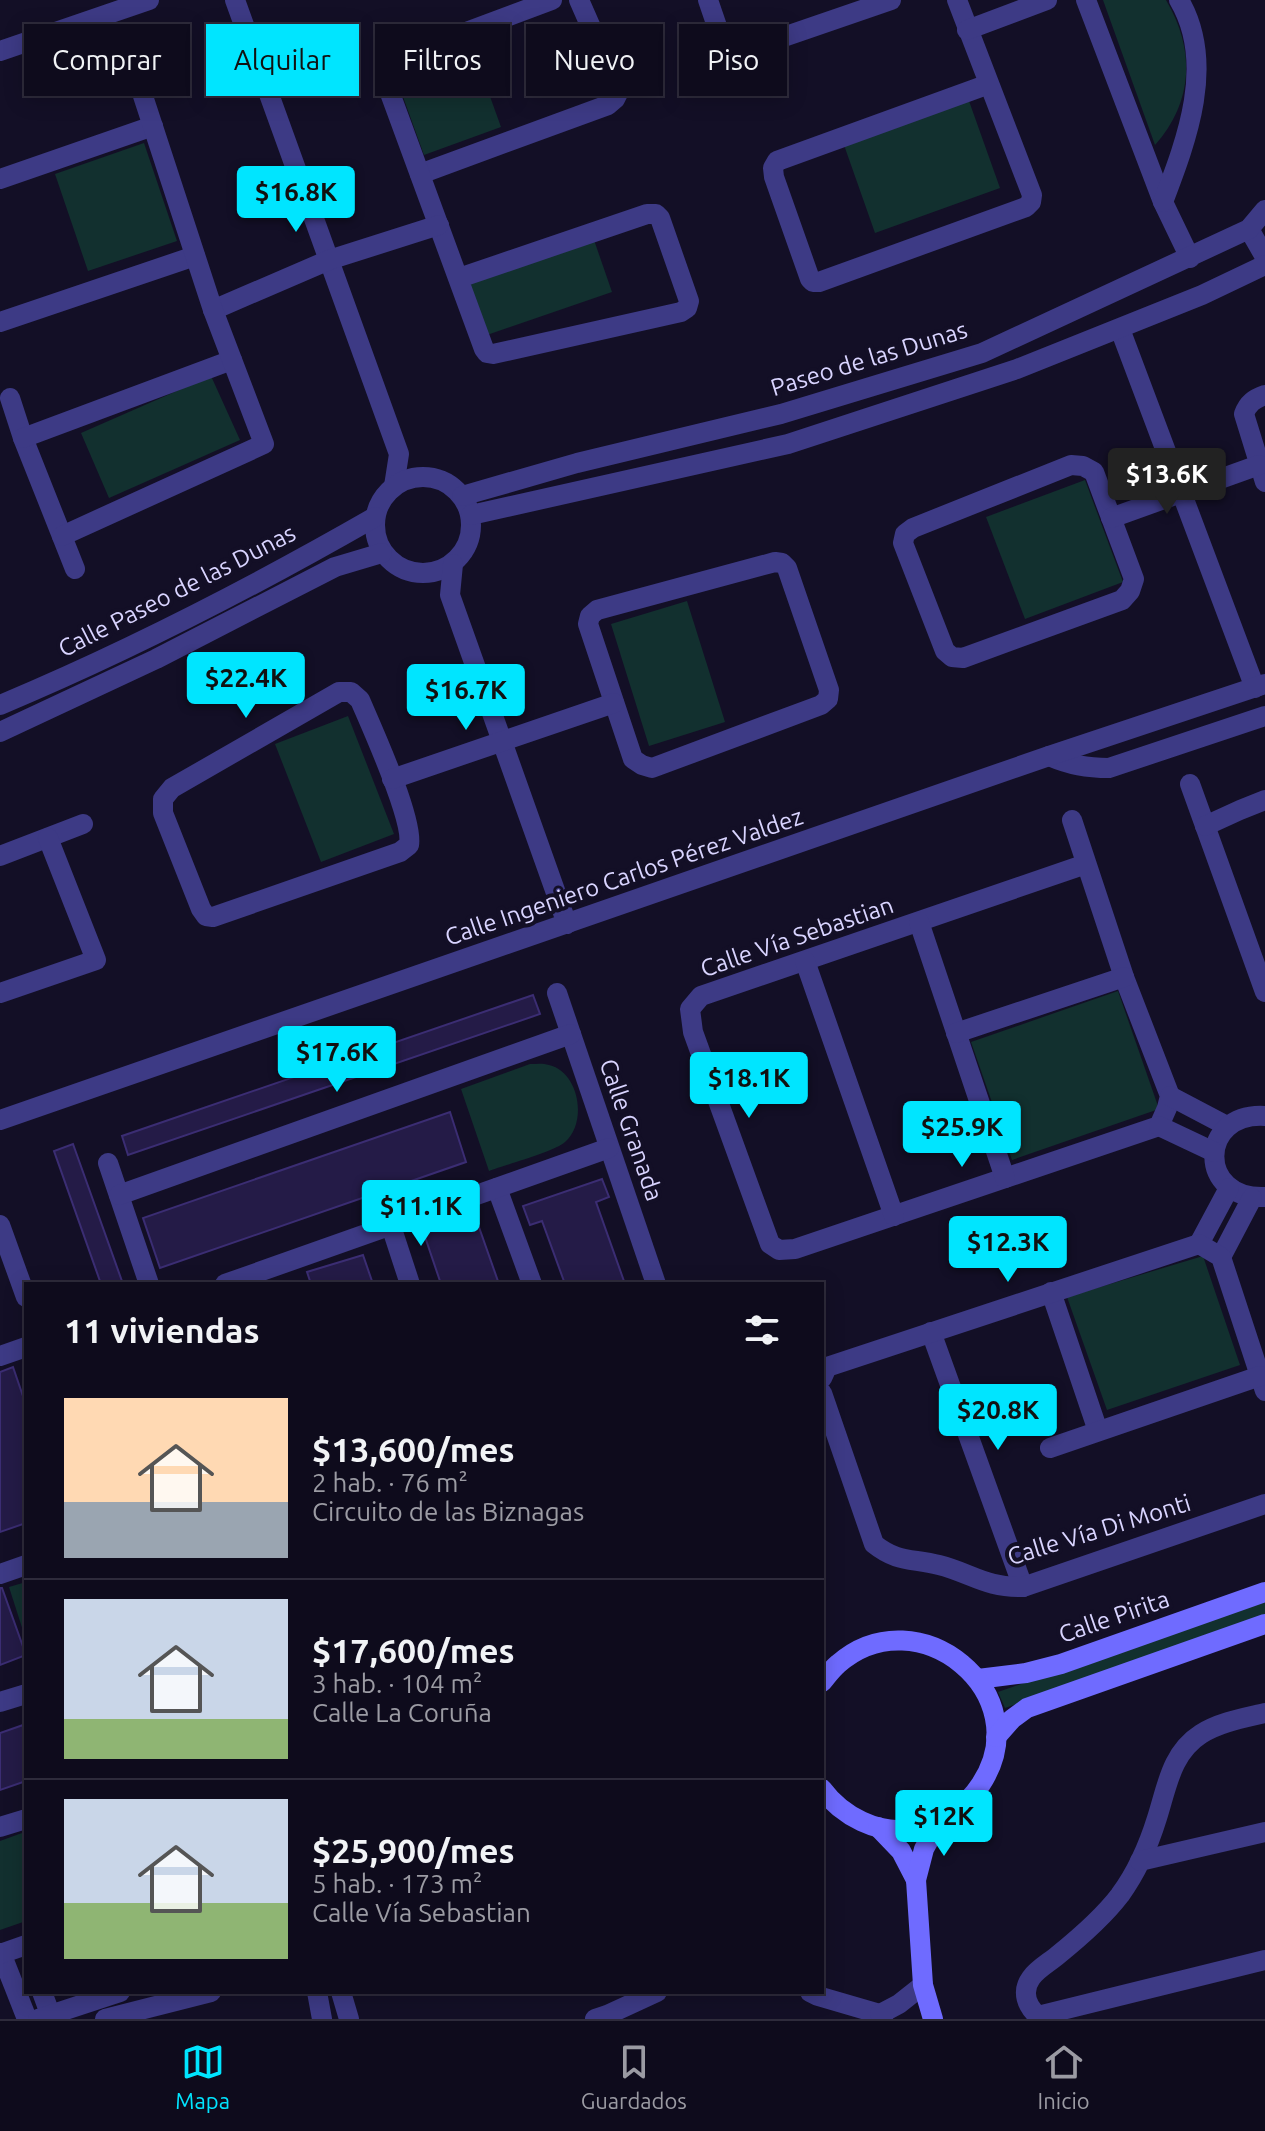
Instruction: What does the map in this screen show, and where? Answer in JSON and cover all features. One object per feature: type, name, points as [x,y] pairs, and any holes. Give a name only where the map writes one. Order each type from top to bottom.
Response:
[{"type":"street","points":[[0,51],[149,0]]},
{"type":"street","points":[[235,0],[399,454],[394,486]]},
{"type":"street","points":[[459,278],[647,214],[656,214],[689,301],[687,308],[681,312],[493,354],[484,349],[383,74],[391,60],[552,0]]},
{"type":"street","points":[[420,174],[608,105],[615,99],[619,91],[579,0]]},
{"type":"street","points":[[708,0],[722,41],[732,52],[740,52],[891,0]]},
{"type":"street","points":[[957,0],[1032,195],[1031,202],[1026,207],[813,282],[774,177],[773,168],[777,161],[989,84]]},
{"type":"street","points":[[967,30],[1047,0]]},
{"type":"street","points":[[1086,0],[1163,202],[1190,258]]},
{"type":"street","points":[[1163,202],[1178,162],[1193,103],[1198,63],[1188,15],[1179,0]]},
{"type":"street","points":[[62,536],[264,444],[213,310],[143,96]]},
{"type":"street","points":[[0,179],[153,126]]},
{"type":"street","name":"Paseo de las Dunas","points":[[462,496],[577,463],[781,414],[982,353],[1249,229],[1265,210]]},
{"type":"street","points":[[213,310],[329,260],[439,225]]},
{"type":"street","points":[[1249,229],[1265,257]]},
{"type":"street","points":[[0,322],[195,256]]},
{"type":"street","points":[[471,515],[788,444],[990,378],[1120,329],[1265,265]]},
{"type":"street","points":[[1120,329],[1260,686]]},
{"type":"street","points":[[982,353],[990,378]]},
{"type":"street","points":[[23,438],[232,360]]},
{"type":"street","points":[[1111,518],[1182,493],[1262,473],[1244,414],[1248,405],[1265,395]]},
{"type":"street","points":[[10,398],[75,569]]},
{"type":"street","points":[[399,454],[426,477]]},
{"type":"street","points":[[1071,465],[1083,466],[1094,472],[1111,518],[1134,579],[1130,591],[1122,600],[963,658],[952,657],[945,651],[903,543],[905,534],[913,528],[1071,465]]},
{"type":"street","points":[[415,477],[426,477],[452,486],[462,496],[471,515],[472,529],[469,542],[453,564],[427,574],[414,573],[402,569],[382,553],[375,536],[375,517],[385,495],[394,486],[415,477]]},
{"type":"street","name":"Calle Paseo de las Dunas","points":[[0,705],[125,650],[210,608],[375,517]]},
{"type":"street","name":"Calle Paseo de las Dunas","points":[[0,732],[156,659],[335,567],[382,553]]},
{"type":"street","points":[[775,562],[787,568],[829,690],[828,699],[821,705],[652,768],[633,759],[614,703],[588,624],[590,616],[597,610],[775,562]]},
{"type":"street","points":[[453,564],[450,595],[567,924]]},
{"type":"street","points":[[427,574],[450,595]]},
{"type":"street","name":"Calle Ingeniero Carlos Pérez Valdez","points":[[0,1120],[1049,756],[1260,686]]},
{"type":"street","points":[[339,692],[351,692],[360,700],[392,779],[411,835],[409,845],[400,852],[213,917],[206,916],[201,909],[163,813],[163,799],[172,788],[339,692]]},
{"type":"street","points":[[392,779],[614,703]]},
{"type":"street","points":[[1049,756],[1088,768],[1109,768],[1265,716]]},
{"type":"street","points":[[1190,784],[1265,992]]},
{"type":"street","points":[[1205,826],[1265,800]]},
{"type":"street","points":[[1072,820],[1124,977],[1170,1096],[1159,1126],[1214,1152]]},
{"type":"street","points":[[0,856],[83,824]]},
{"type":"street","points":[[0,993],[96,960],[48,838]]},
{"type":"street","name":"Calle Vía Sebastian","points":[[1086,864],[701,996],[690,1009],[693,1032],[770,1244],[779,1250],[795,1249],[1159,1126]]},
{"type":"street","points":[[919,922],[1005,1178]]},
{"type":"street","points":[[805,961],[894,1216]]},
{"type":"street","points":[[956,1033],[1124,977]]},
{"type":"street","name":"Calle Granada","points":[[557,993],[655,1282]]},
{"type":"street","points":[[119,1195],[571,1034]]},
{"type":"street","points":[[1170,1096],[1227,1126]]},
{"type":"street","points":[[1221,1257],[1259,1197],[1240,1195],[1220,1178],[1215,1166],[1217,1141],[1234,1121],[1248,1115],[1265,1116]]},
{"type":"street","points":[[238,1282],[276,1276],[391,1226],[609,1148]]},
{"type":"street","points":[[108,1163],[148,1282]]},
{"type":"street","points":[[497,1188],[531,1282]]},
{"type":"street","points":[[824,1374],[827,1367],[1199,1244],[1229,1188]]},
{"type":"street","points":[[391,1226],[409,1282]]},
{"type":"street","points":[[1,1234],[24,1292]]},
{"type":"street","points":[[1050,1448],[1098,1431],[1262,1384],[1221,1257],[1199,1244]]},
{"type":"street","points":[[1051,1292],[1098,1431]]},
{"type":"street","points":[[931,1332],[1023,1587]]},
{"type":"street","points":[[0,1356],[24,1348]]},
{"type":"street","name":"Calle Vía Di Monti","points":[[824,1399],[874,1544],[886,1554],[939,1565],[991,1585],[1023,1587],[1265,1504]]},
{"type":"street","points":[[0,1574],[24,1566]]},
{"type":"street","name":"Calle Pirita","points":[[978,1679],[1026,1673],[1061,1664],[1265,1592]]},
{"type":"street","points":[[996,1737],[1027,1708],[1265,1624]]},
{"type":"street","points":[[824,1680],[837,1664],[864,1647],[895,1640],[926,1643],[955,1657],[978,1679],[991,1707],[996,1737],[993,1758],[973,1796],[958,1811],[939,1822],[909,1830],[878,1827],[843,1812],[824,1792]]},
{"type":"street","points":[[0,1702],[24,1695]]},
{"type":"street","points":[[1265,1713],[1202,1733],[1186,1746],[1169,1777],[1157,1820],[1140,1861],[1119,1895],[1076,1940],[1031,1977],[1026,1988],[1027,2001],[1038,2016],[1265,1960]]},
{"type":"street","points":[[0,1827],[24,1820]]},
{"type":"street","points":[[933,2019],[923,1985],[916,1880],[924,1849],[939,1822]]},
{"type":"street","points":[[878,1827],[901,1851],[916,1880]]},
{"type":"street","points":[[1140,1861],[1265,1832]]},
{"type":"street","points":[[24,1946],[1,1953],[27,2019]]},
{"type":"street","points":[[814,1994],[881,2017],[923,1985]]},
{"type":"street","points":[[42,1994],[47,2018],[114,1994]]},
{"type":"street","points":[[105,2019],[203,1994]]},
{"type":"street","points":[[317,1994],[322,2019]]},
{"type":"street","points":[[342,1994],[349,2019]]},
{"type":"street","points":[[595,2019],[653,1994]]},
{"type":"green space","points":[[1103,0],[1166,0],[1182,37],[1186,56],[1183,93],[1168,128],[1155,145]]},
{"type":"green space","points":[[403,96],[490,96],[501,127],[424,155]]},
{"type":"green space","points":[[969,101],[1000,188],[875,233],[844,145]]},
{"type":"green space","points":[[144,143],[177,241],[88,271],[55,174]]},
{"type":"green space","points":[[594,240],[612,292],[487,335],[465,284]]},
{"type":"green space","points":[[211,376],[240,440],[109,498],[81,433]]},
{"type":"green space","points":[[1085,480],[1123,582],[1025,619],[986,517]]},
{"type":"green space","points":[[687,601],[725,722],[649,746],[611,624]]},
{"type":"green space","points":[[348,716],[394,834],[321,862],[275,744]]},
{"type":"green space","points":[[1118,991],[1159,1109],[1012,1160],[971,1042]]},
{"type":"green space","points":[[530,1064],[549,1065],[567,1077],[577,1099],[576,1123],[572,1133],[560,1146],[489,1171],[461,1089]]},
{"type":"green space","points":[[1203,1256],[1240,1365],[1107,1410],[1067,1297]]},
{"type":"green space","points":[[24,1583],[24,1634],[9,1587]]},
{"type":"green space","points":[[1265,1599],[1265,1620],[1005,1708],[998,1692]]},
{"type":"green space","points":[[22,1833],[24,1838],[24,1922],[0,1930],[0,1841]]},
{"type":"building","points":[[533,995],[540,1014],[128,1155],[122,1136]]},
{"type":"building","points":[[450,1112],[466,1162],[160,1268],[143,1218]]},
{"type":"building","points":[[73,1144],[122,1282],[100,1282],[54,1151]]},
{"type":"building","points":[[602,1179],[609,1197],[596,1202],[624,1282],[564,1282],[542,1221],[530,1225],[523,1206]]},
{"type":"building","points":[[474,1213],[498,1282],[440,1282],[422,1228]]},
{"type":"building","points":[[363,1255],[372,1282],[310,1282],[307,1272]]},
{"type":"building","points":[[13,1367],[24,1399],[24,1524],[0,1532],[0,1372]]},
{"type":"building","points":[[0,1588],[2,1588],[24,1656],[0,1665]]},
{"type":"building","points":[[24,1725],[24,1782],[0,1790],[0,1733]]}]
